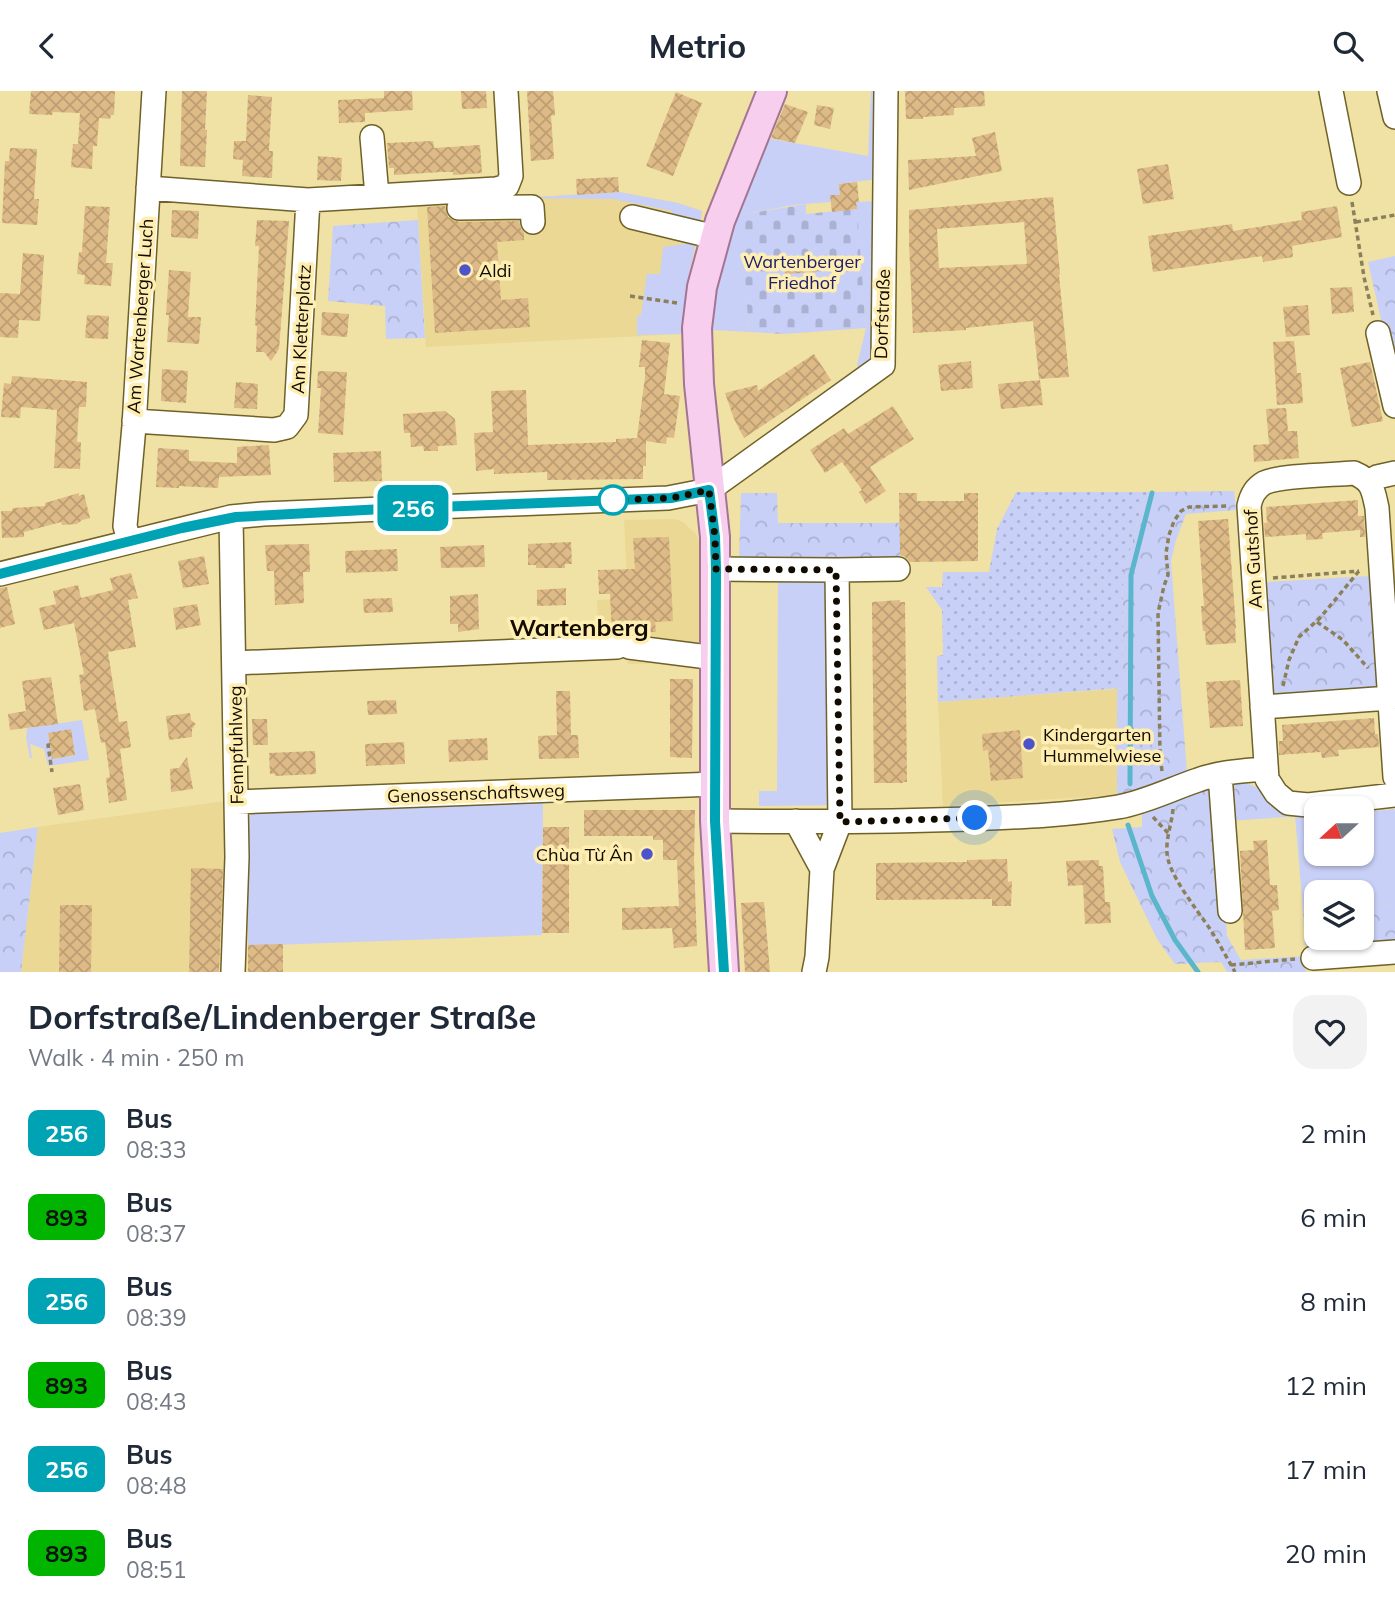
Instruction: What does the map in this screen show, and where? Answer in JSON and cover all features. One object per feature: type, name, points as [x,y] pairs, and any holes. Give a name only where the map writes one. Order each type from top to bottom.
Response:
[{"type":"main road","points":[[724,972],[715,821],[715,537],[699,384],[697,328],[702,288],[725,204],[772,91]]},
{"type":"street","name":"Am Wartenberger Luch","points":[[129,541],[125,526],[154,91]]},
{"type":"street","points":[[148,188],[308,200],[496,189],[507,185],[511,176],[506,91]]},
{"type":"street","name":"Dorfstraße","points":[[709,490],[883,365],[886,91]]},
{"type":"street","points":[[1331,91],[1349,183]]},
{"type":"street","points":[[1389,91],[1395,117]]},
{"type":"street","points":[[372,137],[377,196]]},
{"type":"street","name":"Am Kletterplatz","points":[[134,421],[274,430],[287,427],[296,415],[308,200]]},
{"type":"street","points":[[459,208],[532,207],[533,222]]},
{"type":"street","points":[[632,217],[715,237]]},
{"type":"street","points":[[1378,333],[1395,407]]},
{"type":"street","name":"Am Gutshof","points":[[1368,482],[1354,473],[1275,479],[1262,484],[1252,495],[1249,506],[1253,579],[1270,706],[1265,769],[1267,779],[1276,793],[1288,803],[1308,805],[1395,795]]},
{"type":"street","points":[[1395,473],[1368,482],[1373,489],[1377,508],[1370,571],[1390,698],[1395,777]]},
{"type":"street","points":[[0,573],[230,517],[671,498],[709,490]]},
{"type":"street","name":"Fennpfuhlweg","points":[[230,517],[237,802],[233,972]]},
{"type":"street","points":[[716,569],[898,569]]},
{"type":"street","points":[[814,972],[819,936],[822,869],[840,822],[836,570]]},
{"type":"street","points":[[234,663],[623,647],[716,658]]},
{"type":"street","points":[[1270,706],[1390,698]]},
{"type":"street","points":[[715,821],[840,822],[1057,814],[1119,807],[1220,773],[1265,769]]},
{"type":"street","points":[[1220,773],[1230,911]]},
{"type":"street","name":"Genossenschaftsweg","points":[[237,802],[715,784]]},
{"type":"street","points":[[796,821],[822,869]]},
{"type":"street","points":[[1313,958],[1395,952]]},
{"type":"path","points":[[1349,183],[1364,277],[1378,333]]},
{"type":"path","points":[[1356,222],[1395,215]]},
{"type":"path","points":[[630,296],[700,306]]},
{"type":"path","points":[[1235,972],[1182,889],[1166,856],[1174,806],[1163,775],[1160,755],[1158,613],[1168,575],[1166,553],[1169,535],[1181,511],[1189,507],[1249,506]]},
{"type":"path","points":[[1253,579],[1370,571]]},
{"type":"path","points":[[1270,706],[1299,637],[1370,571]]},
{"type":"path","points":[[1316,622],[1343,640],[1368,668]]},
{"type":"path","points":[[50,745],[52,772]]},
{"type":"path","points":[[1231,965],[1313,958]]},
{"type":"shaded area","points":[[619,192],[678,203],[702,211],[688,278],[681,334],[426,347],[417,204]]},
{"type":"shaded area","points":[[675,519],[683,522],[696,534],[702,546],[702,662],[628,664],[627,642],[599,643],[597,600],[628,599],[624,520]]},
{"type":"shaded area","name":"Kindergarten Hummelwiese","points":[[1117,689],[1117,795],[943,806],[938,702]]},
{"type":"shaded area","points":[[225,801],[219,972],[21,972],[38,827]]},
{"type":"green space","points":[[871,91],[879,91],[878,179],[839,184],[840,195],[831,195],[831,202],[793,205],[741,215],[749,332],[711,330],[713,317],[706,312],[711,283],[761,137],[868,156]]},
{"type":"green space","points":[[619,192],[678,203],[702,211],[700,224],[670,216],[672,211],[613,199],[522,198]]},
{"type":"green space","points":[[877,201],[875,353],[869,366],[860,371],[857,365],[866,328],[856,202]]},
{"type":"green space","name":"Wartenberger Friedhof","points":[[806,204],[806,214],[857,209],[866,328],[784,334],[749,332],[740,215]]},
{"type":"green space","points":[[418,220],[425,338],[386,339],[385,306],[328,301],[333,226]]},
{"type":"green space","points":[[691,243],[695,247],[681,334],[637,335],[637,316],[641,315],[647,274],[660,274],[663,247]]},
{"type":"green space","points":[[1395,256],[1395,381],[1368,262]]},
{"type":"green space","points":[[1234,491],[1236,510],[1186,514],[1171,561],[1187,773],[1139,794],[1117,795],[1117,689],[1122,688],[1123,575],[1144,499],[1153,492]]},
{"type":"green space","points":[[1016,492],[1153,492],[1144,499],[1123,575],[1122,688],[938,702],[937,656],[943,655],[942,610],[926,587],[942,587],[943,572],[989,572],[997,529]]},
{"type":"green space","points":[[741,493],[777,493],[778,523],[900,523],[900,563],[739,562]]},
{"type":"green space","points":[[1372,576],[1382,690],[1272,700],[1263,584]]},
{"type":"green space","points":[[778,578],[831,578],[832,805],[759,806],[759,791],[777,791]]},
{"type":"green space","points":[[82,720],[89,760],[48,766],[44,749],[30,744],[30,758],[27,728]],"holes":[[[71,730],[75,755],[53,759],[48,734]]]},
{"type":"green space","points":[[1239,781],[1257,787],[1301,816],[1228,821],[1232,782]]},
{"type":"green space","points":[[1210,785],[1217,791],[1227,936],[1241,960],[1305,956],[1306,972],[1227,972],[1221,962],[1175,964],[1157,939],[1120,862],[1112,829],[1142,827],[1142,813]]},
{"type":"green space","points":[[543,801],[542,935],[248,946],[248,819],[254,811]]},
{"type":"green space","points":[[1395,809],[1395,905],[1374,906],[1374,880],[1304,880],[1303,911],[1295,816],[1304,816],[1304,866],[1374,866],[1374,811]]},
{"type":"green space","points":[[38,827],[21,972],[0,972],[0,833]]},
{"type":"green space","points":[[1395,905],[1395,946],[1374,947],[1374,906]]},
{"type":"building","points":[[31,91],[115,91],[114,115],[111,115],[110,119],[99,118],[97,146],[93,146],[92,169],[71,167],[73,144],[78,144],[80,113],[29,114]]},
{"type":"building","points":[[182,91],[207,91],[205,167],[180,166]]},
{"type":"building","points":[[384,91],[412,91],[413,110],[365,113],[365,122],[339,123],[338,100],[384,98]]},
{"type":"building","points":[[461,91],[486,91],[487,108],[462,109]]},
{"type":"building","points":[[527,91],[553,91],[555,115],[551,116],[554,159],[531,161]]},
{"type":"building","points":[[905,91],[984,91],[985,106],[954,108],[954,115],[906,119]]},
{"type":"building","points":[[676,92],[702,103],[673,176],[646,166]]},
{"type":"building","points":[[248,95],[272,97],[269,151],[273,151],[272,178],[242,176],[243,160],[233,159],[234,141],[246,141]]},
{"type":"building","points":[[785,104],[808,112],[795,143],[771,138]]},
{"type":"building","points":[[817,105],[834,108],[830,129],[814,125]]},
{"type":"building","points":[[995,132],[1002,171],[909,190],[908,160],[976,156],[972,138]]},
{"type":"building","points":[[433,141],[434,148],[480,145],[482,173],[394,175],[394,168],[389,168],[387,143]]},
{"type":"building","points":[[10,148],[37,149],[34,199],[39,199],[37,225],[2,223],[5,161],[9,161]]},
{"type":"building","points":[[318,156],[342,158],[341,181],[317,180]]},
{"type":"building","points":[[1168,164],[1174,199],[1143,204],[1137,169]]},
{"type":"building","points":[[618,177],[619,192],[577,195],[576,179]]},
{"type":"building","points":[[857,182],[857,209],[832,212],[830,195],[840,195],[839,184]]},
{"type":"building","points":[[1053,197],[1069,377],[1039,379],[1033,321],[966,330],[913,333],[909,210]],"holes":[[[1024,222],[1027,264],[939,268],[937,229]]]},
{"type":"building","points":[[85,206],[110,207],[106,263],[113,263],[111,286],[84,284],[85,275],[77,274],[79,252],[82,252]]},
{"type":"building","name":"Aldi","points":[[445,206],[448,217],[459,222],[519,221],[524,240],[497,242],[501,300],[528,298],[530,327],[435,333],[427,207]]},
{"type":"building","points":[[1337,206],[1342,237],[1292,246],[1293,257],[1263,262],[1262,256],[1153,272],[1148,236],[1232,224],[1233,231],[1302,220],[1301,212]]},
{"type":"building","points":[[172,210],[199,211],[198,239],[171,237]]},
{"type":"building","points":[[257,220],[289,221],[279,349],[271,361],[264,352],[256,352],[259,246],[255,246]]},
{"type":"building","points":[[23,253],[44,255],[40,321],[19,320],[18,338],[0,337],[0,293],[20,294]]},
{"type":"building","points":[[816,257],[817,272],[785,274],[784,259]]},
{"type":"building","points":[[169,270],[191,272],[188,317],[201,317],[199,344],[167,342]]},
{"type":"building","points":[[1352,287],[1354,312],[1332,314],[1330,288]]},
{"type":"building","points":[[1308,305],[1310,335],[1286,337],[1283,307]]},
{"type":"building","points":[[322,312],[349,314],[347,337],[321,335]]},
{"type":"building","points":[[87,315],[109,316],[108,339],[85,338]]},
{"type":"building","points":[[642,340],[670,343],[664,394],[680,396],[674,438],[667,437],[666,444],[646,441],[643,479],[547,480],[547,472],[494,474],[494,469],[476,471],[474,433],[493,432],[491,391],[526,390],[528,445],[616,442],[616,439],[637,438],[645,377],[645,367],[639,367]]},
{"type":"building","points":[[1294,341],[1297,373],[1301,373],[1303,403],[1277,405],[1273,342]]},
{"type":"building","points":[[814,354],[831,380],[744,438],[725,393],[757,385],[758,391]]},
{"type":"building","points":[[971,361],[973,388],[941,391],[938,365]]},
{"type":"building","points":[[1370,362],[1383,421],[1352,427],[1340,368]]},
{"type":"building","points":[[162,369],[188,371],[186,403],[161,401]]},
{"type":"building","points":[[318,371],[347,372],[343,435],[318,433],[321,388],[317,388]]},
{"type":"building","points":[[12,376],[87,382],[86,407],[79,407],[77,442],[81,442],[80,469],[54,468],[57,410],[21,407],[20,418],[1,417],[4,383],[11,384]]},
{"type":"building","points":[[1040,380],[1043,405],[1001,409],[998,384]]},
{"type":"building","points":[[236,382],[258,384],[257,409],[234,408]]},
{"type":"building","points":[[893,406],[914,439],[870,467],[886,491],[866,504],[859,492],[862,490],[842,462],[825,473],[810,450],[844,428],[848,434]]},
{"type":"building","points":[[1286,408],[1288,431],[1297,431],[1299,458],[1254,462],[1253,445],[1269,444],[1266,409]]},
{"type":"building","points":[[445,411],[455,419],[457,445],[438,446],[438,451],[424,451],[423,446],[411,447],[410,433],[404,433],[403,414]]},
{"type":"building","points":[[269,445],[271,475],[219,477],[218,488],[156,487],[158,448],[189,450],[189,461],[237,463],[237,447]]},
{"type":"building","points":[[381,451],[382,481],[334,482],[333,453]]},
{"type":"building","points":[[79,493],[79,496],[84,494],[90,518],[77,524],[62,525],[61,522],[24,532],[24,537],[2,538],[1,511],[45,506],[45,503]]},
{"type":"building","points":[[899,493],[917,493],[917,501],[964,501],[964,493],[978,493],[978,561],[910,562],[900,555]]},
{"type":"building","points":[[1358,500],[1358,516],[1364,516],[1365,537],[1360,537],[1360,530],[1322,533],[1323,539],[1306,540],[1306,534],[1265,537],[1266,507]]},
{"type":"building","points":[[1228,519],[1236,643],[1206,645],[1201,606],[1204,606],[1198,521]]},
{"type":"building","points":[[669,537],[673,621],[655,622],[656,632],[612,633],[610,594],[599,594],[598,570],[635,569],[633,538]]},
{"type":"building","points":[[571,542],[572,564],[565,564],[565,568],[536,568],[536,565],[528,565],[528,544]]},
{"type":"building","points":[[309,544],[310,572],[303,572],[304,603],[275,605],[274,571],[267,571],[265,545]]},
{"type":"building","points":[[484,545],[485,567],[441,568],[440,547]]},
{"type":"building","points":[[397,549],[398,571],[346,573],[345,551]]},
{"type":"building","points":[[204,556],[209,584],[183,588],[178,561]]},
{"type":"building","points":[[131,573],[138,598],[128,600],[136,647],[108,652],[119,722],[127,721],[131,747],[120,749],[127,800],[109,803],[106,778],[110,777],[105,742],[101,743],[95,709],[84,711],[79,675],[84,674],[74,623],[44,630],[39,608],[56,604],[53,591],[78,585],[81,598],[113,590],[110,578]]},
{"type":"building","points":[[7,587],[15,624],[0,628],[0,588]]},
{"type":"building","points":[[566,588],[566,605],[537,606],[537,590]]},
{"type":"building","points":[[478,594],[479,629],[458,632],[458,624],[450,624],[450,596]]},
{"type":"building","points":[[392,598],[393,612],[364,613],[363,599]]},
{"type":"building","points":[[872,602],[905,602],[907,782],[874,783]]},
{"type":"building","points":[[197,604],[201,625],[176,630],[173,608]]},
{"type":"building","points":[[51,677],[58,724],[10,730],[8,714],[26,711],[22,681]]},
{"type":"building","points":[[670,679],[693,679],[692,758],[670,757]]},
{"type":"building","points":[[1240,680],[1243,726],[1210,728],[1206,682]]},
{"type":"building","points":[[556,691],[570,691],[571,735],[578,735],[579,758],[539,759],[538,736],[557,735]]},
{"type":"building","points":[[396,700],[397,714],[368,715],[367,701]]},
{"type":"building","points":[[190,713],[191,720],[196,724],[192,729],[192,737],[169,740],[166,716]]},
{"type":"building","points":[[1374,718],[1379,747],[1338,750],[1339,756],[1322,758],[1321,752],[1279,755],[1279,741],[1283,741],[1282,725]]},
{"type":"building","points":[[252,719],[267,719],[268,745],[253,745]]},
{"type":"building","points":[[71,729],[75,755],[52,759],[48,733]]},
{"type":"building","points":[[1020,730],[1023,778],[991,781],[988,750],[983,751],[982,734]]},
{"type":"building","points":[[487,738],[488,760],[449,762],[448,740]]},
{"type":"building","points":[[404,742],[405,764],[366,766],[365,744]]},
{"type":"building","points":[[315,751],[316,774],[270,774],[269,753]]},
{"type":"building","points":[[187,757],[193,789],[171,792],[170,769],[179,768]]},
{"type":"building","points":[[80,784],[84,810],[58,815],[53,788]]},
{"type":"building","points":[[584,810],[695,810],[697,946],[674,948],[672,928],[622,930],[622,908],[679,906],[677,860],[663,860],[663,840],[653,840],[653,836],[584,836]]},
{"type":"building","points":[[543,827],[569,827],[569,933],[542,933]]},
{"type":"building","points":[[1267,840],[1270,885],[1277,885],[1279,910],[1272,911],[1275,948],[1245,950],[1240,851],[1254,850],[1253,841]]},
{"type":"building","points":[[1007,859],[1008,882],[1012,881],[1011,906],[992,906],[992,899],[876,900],[876,863]]},
{"type":"building","points":[[1099,860],[1099,866],[1103,866],[1105,902],[1110,902],[1111,923],[1085,924],[1083,885],[1068,886],[1066,861]]},
{"type":"building","points":[[191,868],[223,869],[219,972],[189,972]]},
{"type":"building","points":[[764,902],[770,972],[745,972],[741,903]]},
{"type":"building","points":[[60,905],[92,905],[91,972],[59,972]]},
{"type":"building","points":[[283,944],[283,972],[248,972],[248,945]]},
{"type":"waterway","points":[[1130,784],[1131,575],[1152,493]]},
{"type":"waterway","points":[[1128,825],[1152,896],[1175,940],[1198,972]]},
{"type":"bus line","name":"256","points":[[0,574],[236,517],[671,498],[709,490],[716,569],[715,821],[724,972]]},
{"type":"place","name":"Aldi","points":[[465,270]]},
{"type":"place","name":"Kindergarten Hummelwiese","points":[[1029,744]]},
{"type":"place","name":"Chùa Từ Ân","points":[[647,854]]},
{"type":"district","name":"Wartenberg","points":[[579,627]]},
{"type":"route","points":[[613,500],[671,498],[709,490],[716,569],[836,570],[840,822],[975,818]]}]
